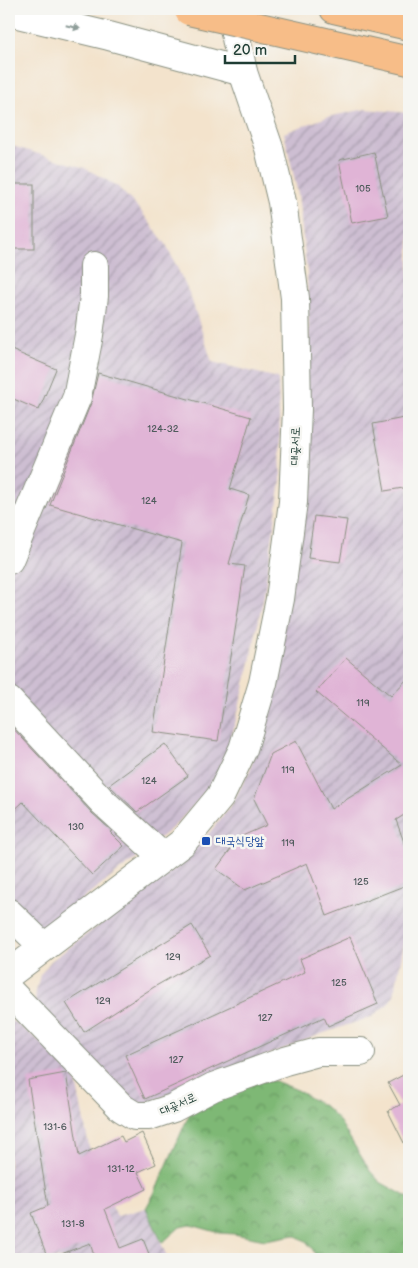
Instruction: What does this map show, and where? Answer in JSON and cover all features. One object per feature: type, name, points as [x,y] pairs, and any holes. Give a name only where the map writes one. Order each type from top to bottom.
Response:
[{"type":"main road","points":[[334,9],[409,26]]},
{"type":"main road","points":[[186,10],[409,61]]},
{"type":"street","name":"대곶서로","points":[[9,974],[182,842],[220,797],[243,749],[263,683],[280,599],[293,502],[297,409],[295,298],[282,202],[269,148],[243,72],[230,9]]},
{"type":"street","points":[[9,12],[109,36],[243,72]]},
{"type":"street","points":[[9,560],[77,397],[89,335],[94,296],[94,266]]},
{"type":"street","points":[[9,701],[103,802],[163,857]]},
{"type":"street","points":[[9,913],[44,947]]},
{"type":"street","name":"대곶서로","points":[[9,991],[122,1108],[135,1116],[149,1116],[173,1108],[213,1087],[285,1061],[318,1052],[361,1052]]},
{"type":"shaded area","points":[[366,109],[409,113],[409,918],[394,995],[387,1005],[371,1017],[321,1034],[140,1106],[129,1099],[35,1006],[36,991],[40,975],[51,961],[176,868],[210,832],[231,806],[250,770],[273,690],[309,336],[307,272],[298,194],[284,133],[327,117]]},
{"type":"shaded area","points":[[9,145],[85,168],[117,186],[140,210],[166,244],[190,295],[212,362],[278,378],[281,480],[264,595],[247,676],[229,747],[216,777],[196,803],[174,826],[135,859],[47,926],[19,944],[9,934]]},
{"type":"shaded area","points":[[9,1020],[37,1039],[75,1076],[92,1162],[117,1216],[146,1208],[168,1259],[9,1259]]},
{"type":"green space","points":[[257,1081],[275,1081],[295,1089],[327,1108],[340,1122],[370,1171],[380,1182],[409,1198],[409,1259],[317,1259],[306,1241],[294,1235],[265,1240],[220,1233],[191,1225],[180,1227],[162,1243],[146,1208],[192,1108]]},
{"type":"building","points":[[374,152],[388,216],[352,223],[339,160]]},
{"type":"building","points":[[9,184],[34,184],[34,249],[9,249]]},
{"type":"building","points":[[9,349],[56,369],[39,410],[9,397]]},
{"type":"building","points":[[98,373],[251,417],[230,489],[249,495],[229,564],[245,566],[218,741],[153,732],[182,543],[50,505],[91,403]]},
{"type":"building","points":[[409,417],[409,487],[385,491],[373,424]]},
{"type":"building","points":[[314,516],[347,520],[340,562],[308,558]]},
{"type":"building","points":[[346,658],[391,696],[409,677],[409,812],[396,820],[409,856],[409,884],[327,916],[307,863],[245,890],[216,869],[240,837],[267,825],[254,799],[271,754],[296,741],[331,809],[402,765],[316,692]]},
{"type":"building","points":[[9,724],[92,813],[112,831],[110,832],[124,846],[92,875],[23,802],[9,815]]},
{"type":"building","points":[[165,744],[188,776],[137,812],[109,785]]},
{"type":"building","points":[[192,925],[210,955],[154,987],[84,1032],[66,1003]]},
{"type":"building","points":[[350,937],[378,1004],[328,1026],[324,1017],[145,1099],[125,1055],[305,972],[300,959]]},
{"type":"building","points":[[409,1072],[409,1153],[388,1111],[400,1105],[388,1083]]},
{"type":"building","points":[[66,1073],[79,1156],[121,1136],[124,1142],[142,1133],[156,1164],[138,1172],[146,1189],[105,1209],[120,1248],[143,1239],[151,1259],[95,1259],[90,1243],[48,1259],[31,1213],[48,1206],[28,1080]]},
{"type":"place","name":"대국식당앞","points":[[206,841]]}]
